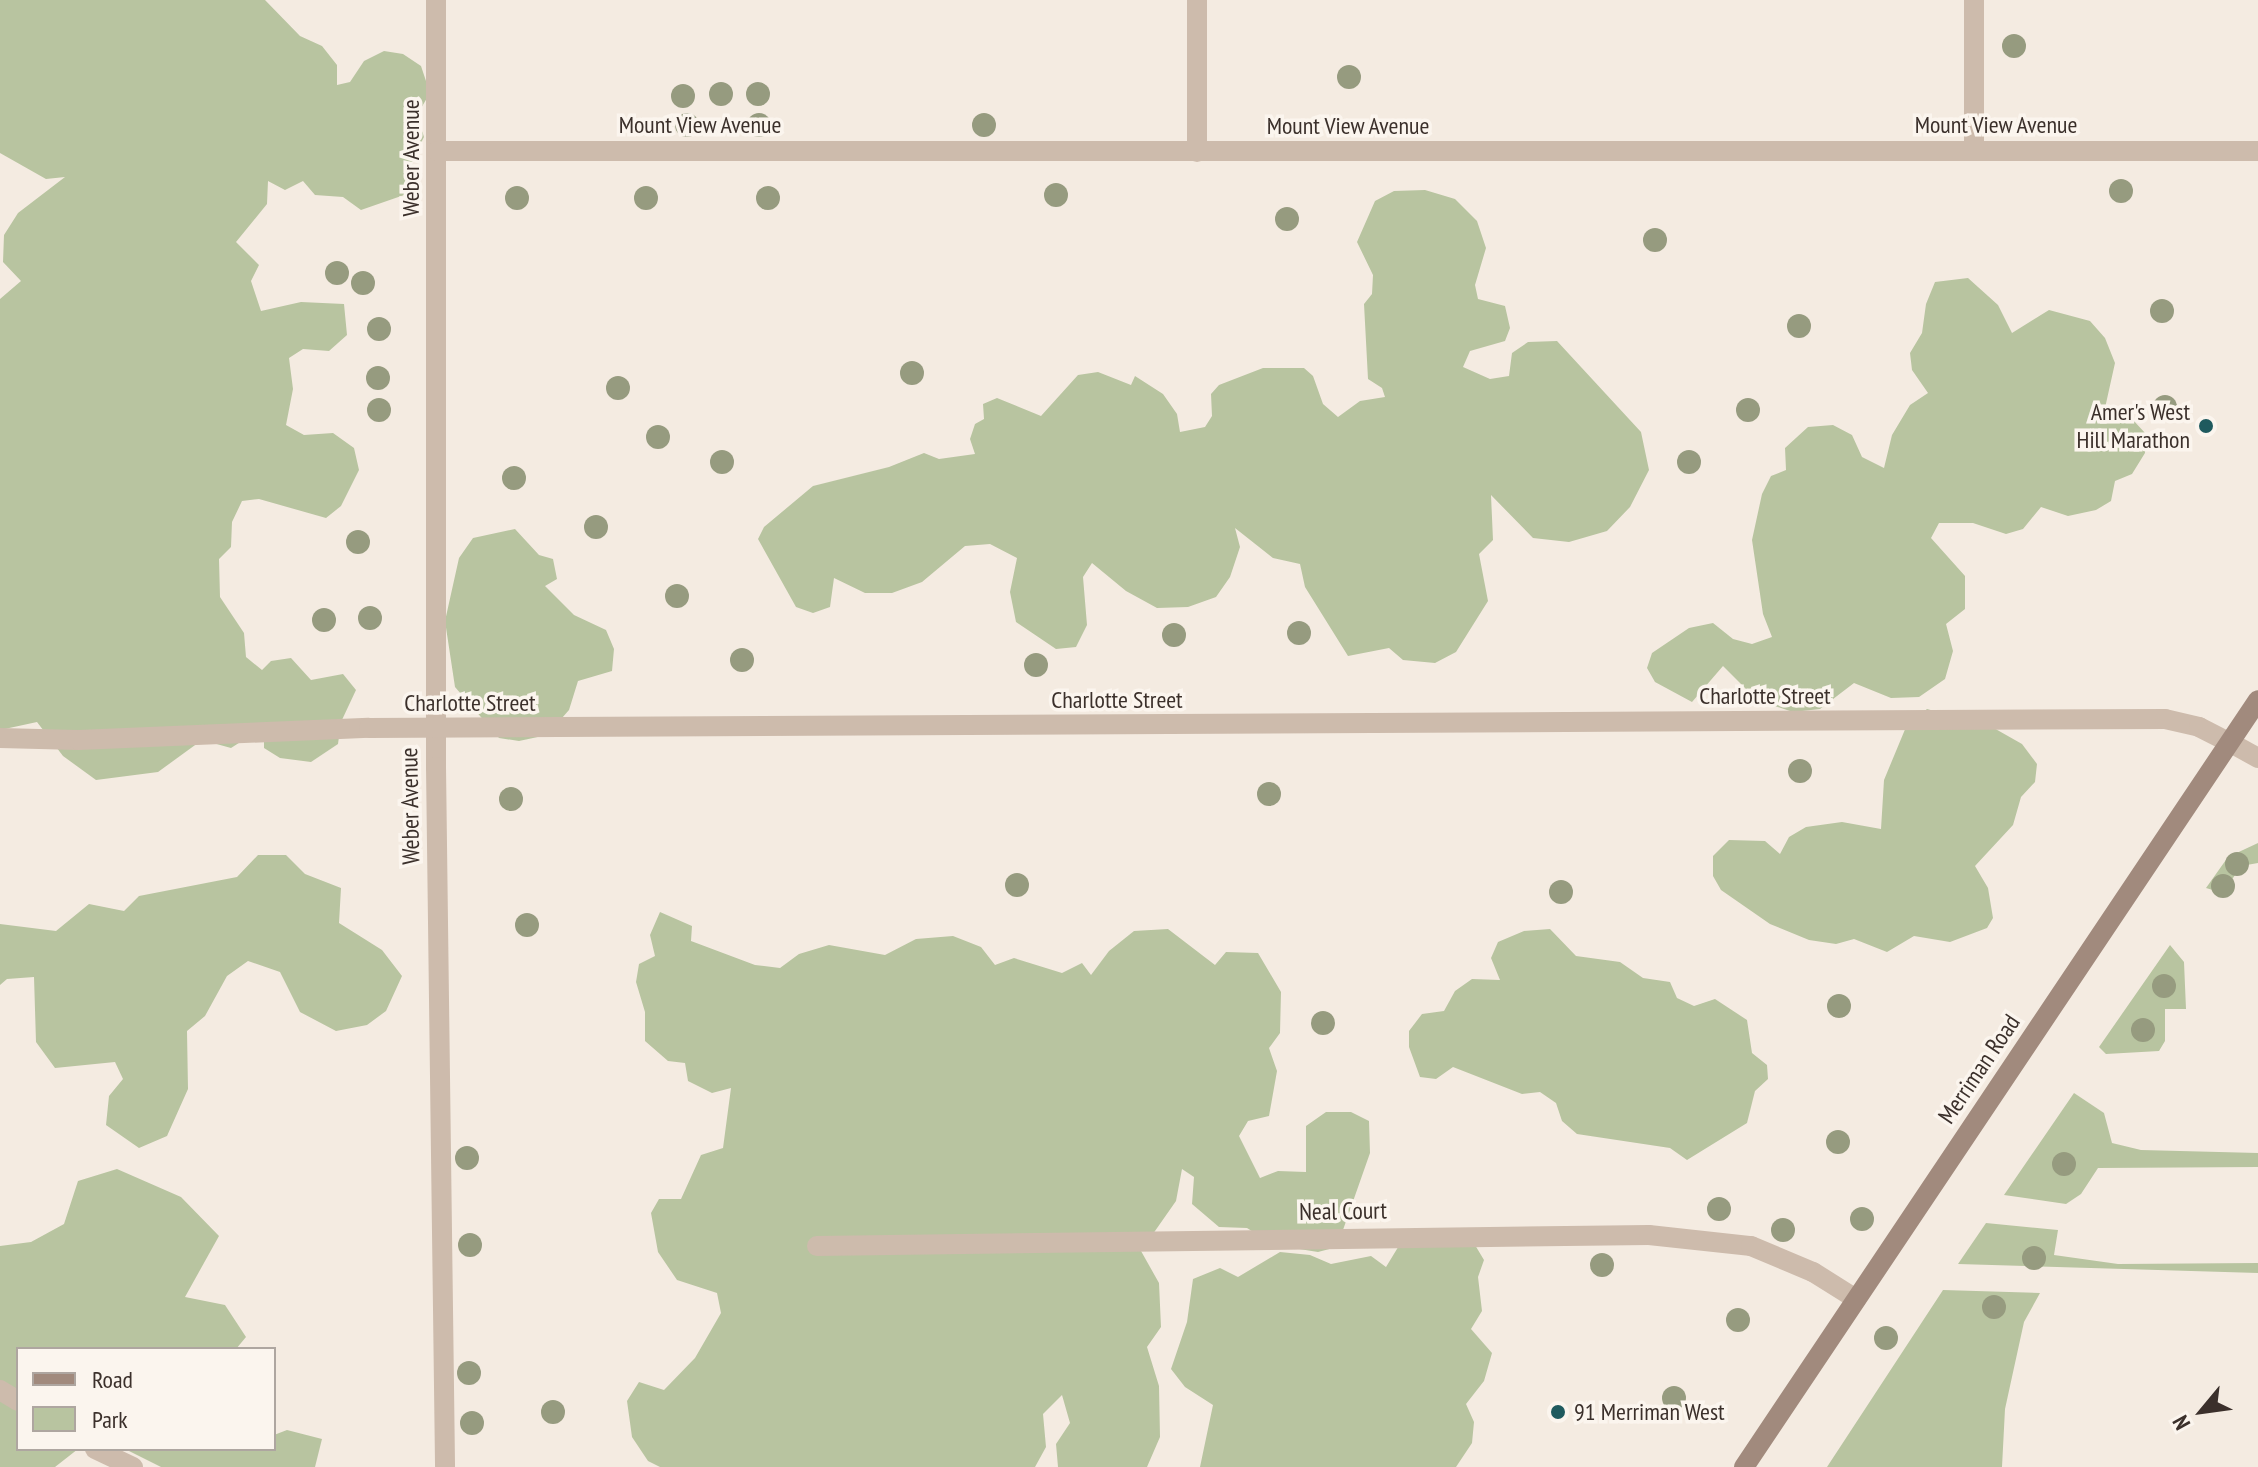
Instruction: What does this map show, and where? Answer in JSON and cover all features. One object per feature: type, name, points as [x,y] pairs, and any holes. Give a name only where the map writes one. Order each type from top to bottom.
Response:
[{"type":"main road","name":"Merriman Road","points":[[1744,1467],[2258,700]]},
{"type":"street","name":"Weber Avenue","points":[[436,0],[436,729],[445,1467]]},
{"type":"street","points":[[1197,0],[1197,152]]},
{"type":"street","points":[[1974,0],[1974,151]]},
{"type":"street","name":"Mount View Avenue","points":[[437,151],[2258,151]]},
{"type":"street","name":"Charlotte Street","points":[[0,738],[436,729],[2165,719],[2199,727],[2258,758]]},
{"type":"street","name":"Neal Court","points":[[817,1246],[1649,1235],[1751,1246],[1813,1272],[1856,1299]]},
{"type":"street","points":[[94,1456],[133,1467]]},
{"type":"green space","points":[[0,0],[265,0],[300,36],[322,46],[337,65],[337,85],[350,82],[364,61],[384,51],[403,54],[421,66],[430,93],[417,115],[424,137],[412,160],[416,177],[407,194],[361,210],[343,197],[315,195],[303,181],[285,190],[268,181],[267,204],[236,242],[259,265],[251,281],[261,311],[301,302],[344,304],[347,335],[329,351],[303,349],[289,358],[293,389],[286,425],[304,435],[333,433],[354,448],[359,470],[341,506],[326,518],[259,499],[242,501],[232,522],[231,547],[219,559],[220,597],[244,633],[246,657],[262,670],[271,661],[291,658],[311,680],[343,674],[356,690],[341,722],[338,744],[311,762],[280,758],[264,748],[264,727],[231,748],[202,740],[158,772],[96,780],[63,756],[37,722],[0,730],[0,299],[21,281],[3,262],[4,235],[18,213],[65,177],[46,179],[0,153]]},
{"type":"green space","points":[[1425,190],[1455,199],[1477,221],[1486,248],[1475,285],[1478,299],[1505,306],[1510,328],[1505,341],[1470,351],[1463,367],[1490,379],[1509,376],[1512,353],[1528,342],[1557,341],[1641,432],[1649,470],[1630,507],[1607,531],[1569,542],[1533,538],[1491,495],[1493,540],[1479,554],[1488,601],[1456,652],[1435,663],[1403,660],[1389,648],[1348,656],[1305,587],[1300,564],[1273,558],[1235,528],[1240,547],[1230,577],[1216,597],[1188,607],[1157,608],[1126,591],[1092,563],[1083,577],[1087,625],[1076,647],[1056,649],[1016,622],[1010,592],[1017,558],[990,544],[965,546],[922,582],[892,593],[865,593],[834,578],[830,607],[813,613],[796,607],[758,539],[764,527],[813,486],[889,467],[924,453],[939,459],[975,454],[970,439],[975,424],[984,419],[983,404],[997,398],[1041,416],[1078,375],[1098,372],[1131,385],[1135,376],[1163,394],[1177,414],[1180,432],[1205,427],[1212,416],[1211,394],[1219,385],[1263,368],[1304,368],[1313,376],[1323,404],[1338,417],[1360,401],[1385,397],[1382,388],[1368,379],[1364,304],[1372,294],[1373,275],[1357,242],[1375,201],[1394,191]]},
{"type":"green space","points":[[1968,278],[1998,305],[2012,333],[2049,310],[2090,321],[2105,338],[2115,363],[2103,417],[2133,420],[2146,434],[2145,453],[2132,474],[2115,481],[2111,501],[2096,510],[2068,516],[2041,507],[2023,529],[2006,534],[1973,523],[1939,523],[1931,538],[1965,576],[1965,609],[1946,624],[1953,651],[1945,679],[1919,697],[1891,698],[1854,683],[1820,709],[1793,712],[1757,700],[1723,666],[1692,702],[1655,682],[1647,668],[1652,653],[1689,628],[1713,623],[1733,639],[1752,644],[1772,637],[1763,614],[1752,540],[1762,494],[1771,476],[1786,470],[1785,448],[1808,427],[1833,425],[1852,435],[1862,457],[1884,468],[1892,435],[1910,405],[1928,393],[1912,370],[1910,353],[1922,333],[1926,304],[1935,282]]},
{"type":"green space","points":[[515,529],[539,555],[553,559],[557,579],[545,586],[574,615],[606,630],[614,649],[612,671],[578,681],[569,710],[547,735],[519,741],[499,738],[455,687],[445,621],[459,558],[473,538]]},
{"type":"green space","points":[[1927,709],[1992,727],[2022,744],[2037,764],[2035,782],[2021,797],[2013,825],[1975,866],[1988,888],[1993,918],[1987,928],[1950,942],[1914,936],[1887,952],[1854,939],[1836,944],[1809,940],[1770,924],[1721,890],[1713,876],[1713,856],[1729,840],[1765,841],[1780,854],[1789,837],[1806,827],[1842,822],[1881,829],[1884,780],[1906,727]]},
{"type":"green space","points":[[2258,843],[2258,863],[2241,866],[2223,893],[2206,888],[2228,857]]},
{"type":"green space","points":[[258,855],[286,855],[305,874],[341,888],[339,923],[382,950],[402,976],[386,1011],[367,1025],[336,1031],[300,1012],[280,972],[248,961],[227,976],[205,1016],[187,1031],[188,1089],[167,1136],[139,1148],[106,1125],[109,1096],[123,1079],[115,1062],[55,1068],[36,1042],[34,977],[7,979],[0,985],[0,924],[56,931],[89,904],[124,911],[139,896],[237,877]]},
{"type":"green space","points":[[660,912],[692,926],[691,941],[755,965],[780,968],[799,954],[829,945],[885,955],[916,939],[953,936],[981,947],[995,965],[1014,958],[1062,973],[1082,963],[1091,975],[1109,951],[1134,931],[1168,929],[1215,965],[1226,952],[1258,953],[1281,992],[1280,1033],[1269,1048],[1277,1071],[1269,1116],[1248,1121],[1239,1136],[1260,1178],[1278,1171],[1306,1172],[1306,1126],[1326,1112],[1351,1112],[1369,1121],[1370,1153],[1337,1247],[1318,1252],[1274,1245],[1247,1228],[1219,1227],[1192,1204],[1194,1177],[1182,1169],[1176,1201],[1141,1251],[1159,1283],[1161,1327],[1147,1347],[1159,1386],[1160,1437],[1147,1467],[1058,1467],[1056,1444],[1070,1423],[1062,1395],[1043,1414],[1046,1447],[1035,1467],[660,1467],[648,1461],[632,1437],[627,1401],[639,1382],[664,1390],[695,1358],[721,1313],[717,1293],[677,1280],[658,1252],[651,1213],[659,1199],[681,1199],[701,1155],[723,1148],[731,1088],[712,1093],[688,1081],[685,1063],[668,1061],[645,1041],[645,1012],[636,982],[639,964],[655,956],[650,935]]},
{"type":"green space","points":[[1550,929],[1576,956],[1620,962],[1643,978],[1670,982],[1677,998],[1694,1006],[1715,999],[1747,1020],[1752,1053],[1767,1065],[1768,1079],[1755,1091],[1747,1123],[1687,1160],[1670,1148],[1577,1134],[1562,1121],[1556,1103],[1540,1092],[1522,1094],[1453,1067],[1436,1079],[1420,1077],[1409,1047],[1409,1031],[1422,1014],[1444,1011],[1455,991],[1472,979],[1500,980],[1491,958],[1498,942],[1524,931]]},
{"type":"green space","points":[[2170,945],[2184,962],[2186,1009],[2165,1009],[2165,1041],[2159,1051],[2106,1054],[2099,1047]]},
{"type":"green space","points":[[2074,1093],[2104,1113],[2112,1143],[2141,1150],[2258,1153],[2258,1167],[2098,1168],[2081,1194],[2066,1204],[2004,1195]]},
{"type":"green space","points":[[117,1169],[181,1197],[219,1236],[185,1297],[225,1305],[246,1337],[238,1347],[16,1347],[16,1451],[75,1451],[55,1467],[0,1467],[0,1246],[31,1242],[64,1224],[78,1181]]},
{"type":"green space","points":[[1986,1223],[2058,1230],[2054,1255],[2118,1264],[2258,1263],[2258,1273],[1958,1264]]},
{"type":"green space","points":[[1400,1244],[1475,1245],[1484,1260],[1478,1277],[1482,1311],[1471,1329],[1492,1353],[1484,1381],[1466,1404],[1474,1422],[1472,1443],[1456,1467],[1200,1467],[1213,1405],[1185,1387],[1171,1369],[1187,1322],[1193,1279],[1220,1268],[1238,1277],[1280,1252],[1310,1255],[1331,1264],[1371,1256],[1386,1267]]},
{"type":"green space","points":[[1943,1290],[2040,1293],[2024,1322],[2005,1409],[2002,1467],[1827,1467]]},
{"type":"green space","points":[[287,1430],[322,1439],[315,1467],[161,1467],[129,1451],[276,1451],[276,1434]]},
{"type":"place","name":"Amer's West Hill Marathon","points":[[2206,426]]},
{"type":"place","name":"91 Merriman West","points":[[1558,1412]]}]
